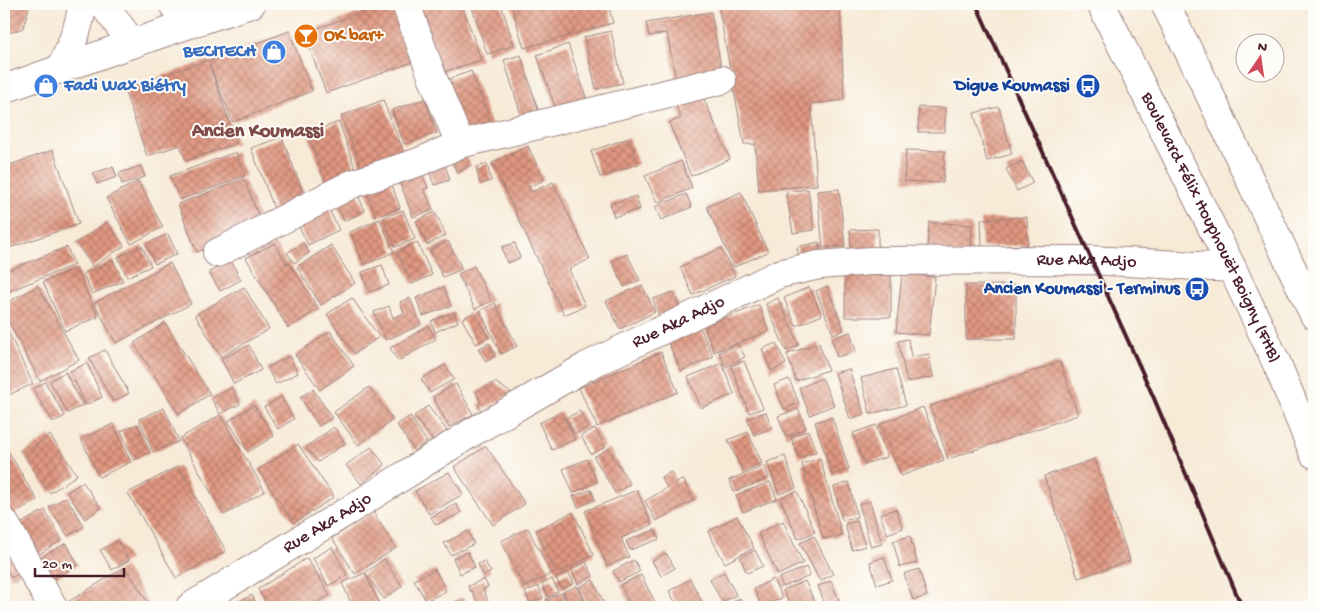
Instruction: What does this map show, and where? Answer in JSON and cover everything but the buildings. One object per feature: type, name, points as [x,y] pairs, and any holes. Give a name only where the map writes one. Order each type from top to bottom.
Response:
[{"type":"main road","points":[[61,69],[78,28],[82,4]]},
{"type":"main road","points":[[104,4],[133,44]]},
{"type":"main road","points":[[4,88],[133,44],[180,14],[251,4]]},
{"type":"main road","points":[[406,4],[432,76],[460,144]]},
{"type":"main road","name":"Boulevard Félix Houphouët Boigny (FHB)","points":[[1100,4],[1232,268],[1277,364],[1314,454]]},
{"type":"main road","points":[[1165,4],[1314,315]]},
{"type":"main road","points":[[217,253],[352,184],[419,162],[460,144],[722,80]]},
{"type":"main road","name":"Rue Aka Adjo","points":[[190,607],[359,504],[471,432],[586,366],[780,274],[819,265],[880,261],[1091,260],[1232,268]]},
{"type":"main road","points":[[4,522],[53,607]]},
{"type":"railway","points":[[976,4],[1153,396],[1242,607]]},
{"type":"place","name":"OK bar+","points":[[306,36]]},
{"type":"place","name":"BECITECH","points":[[274,52]]},
{"type":"place","name":"Fadi Wax Biétry","points":[[46,86]]},
{"type":"place","name":"Digue Koumassi","points":[[1088,86]]},
{"type":"place","name":"Ancien Koumassi - Terminus","points":[[1197,289]]},
{"type":"district","name":"Ancien Koumassi","points":[[258,132]]}]
